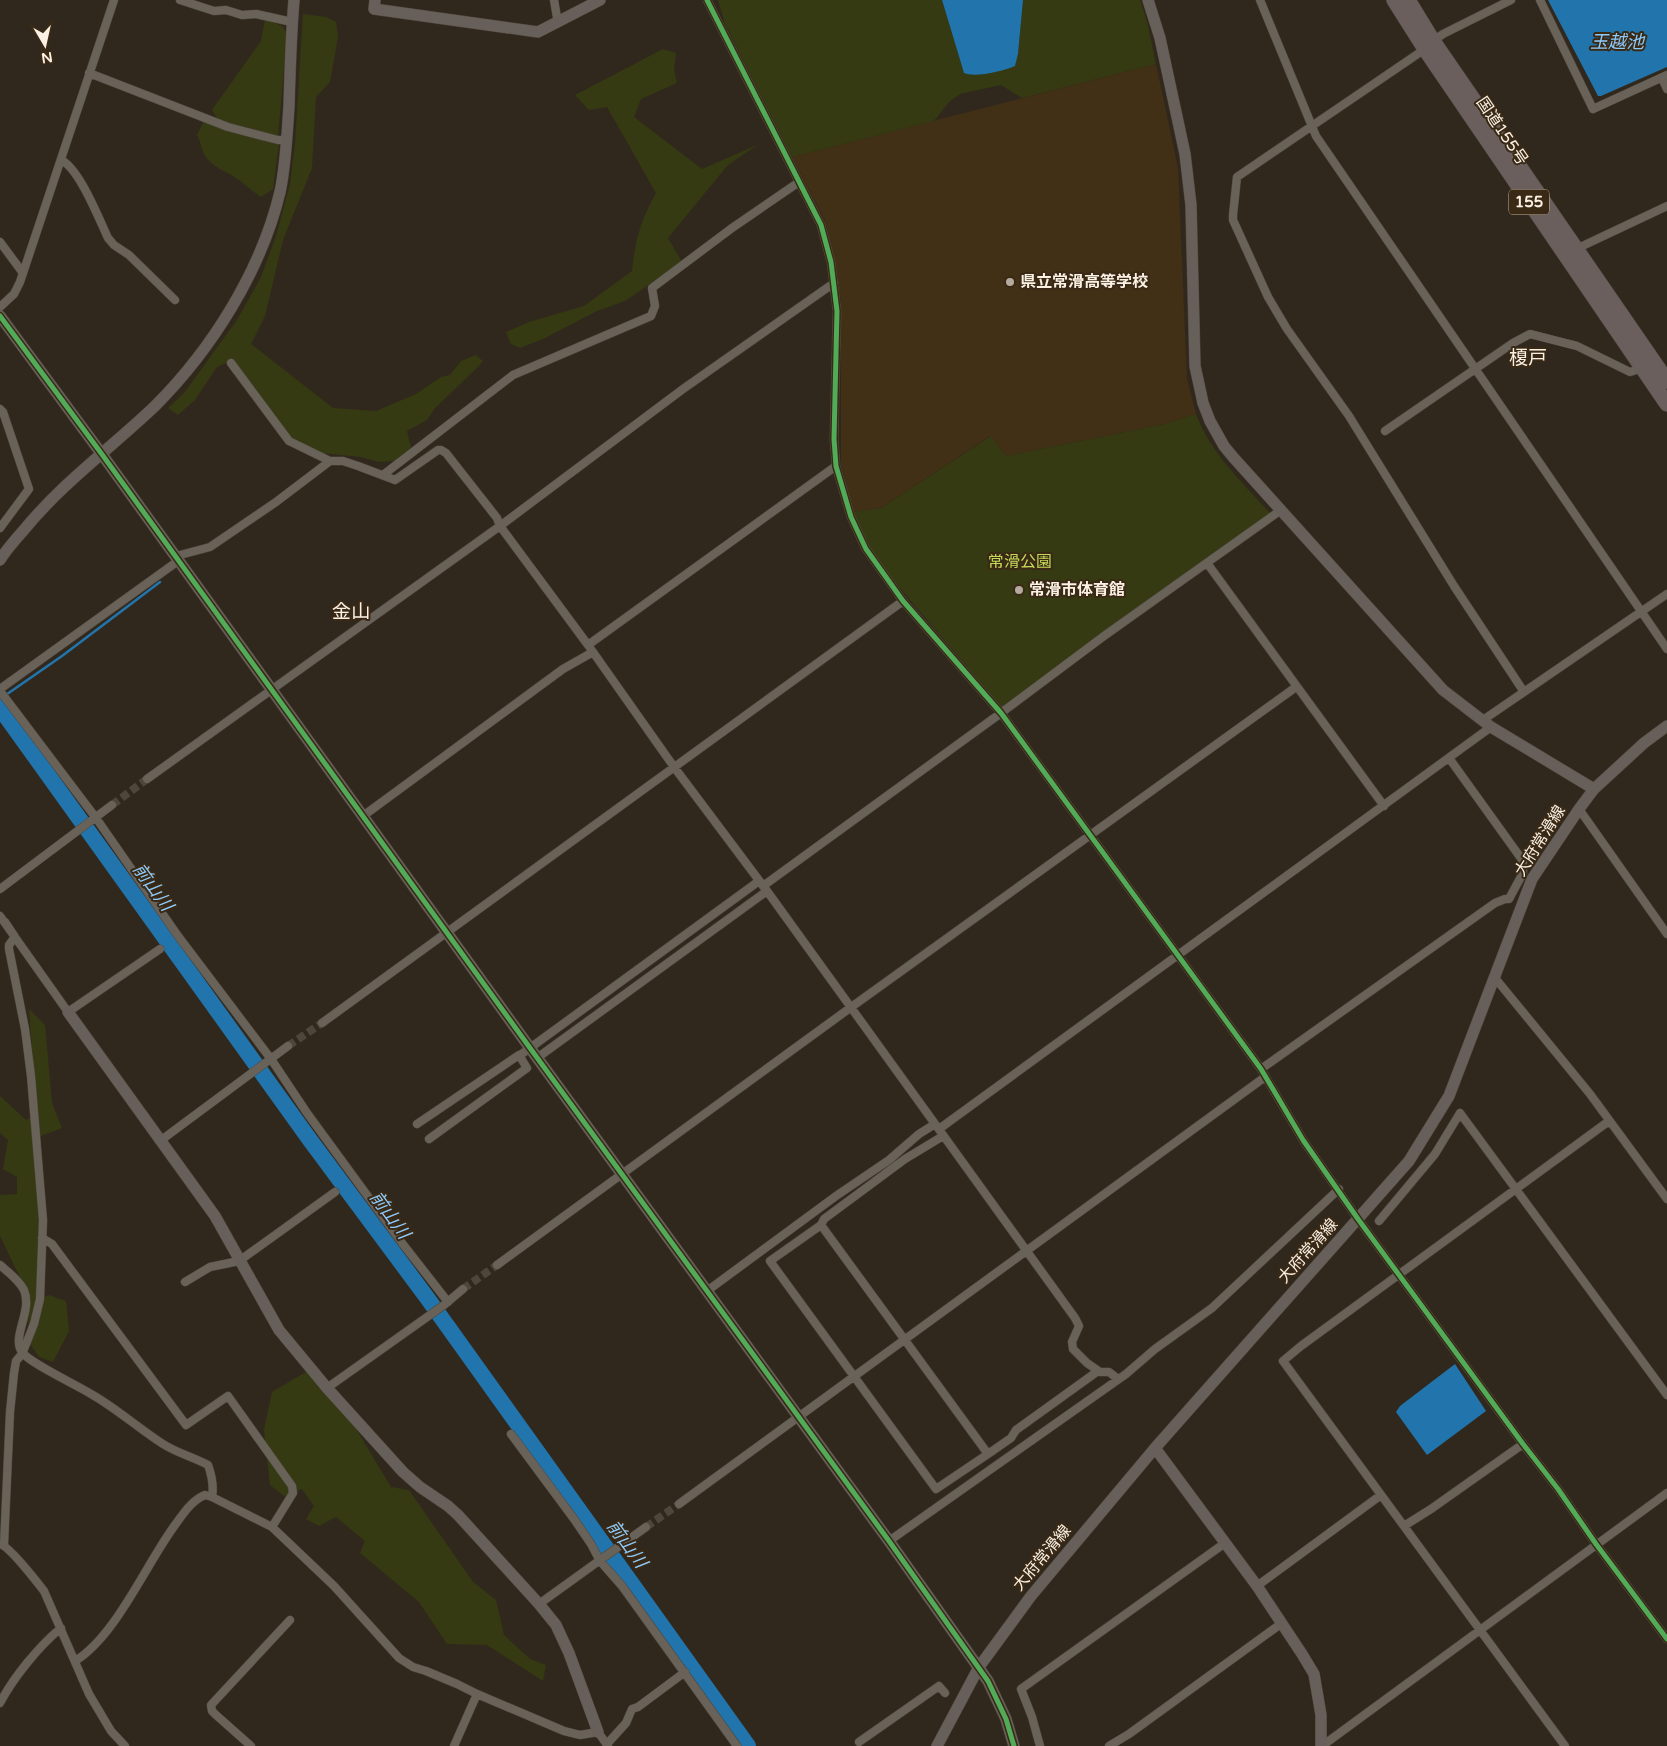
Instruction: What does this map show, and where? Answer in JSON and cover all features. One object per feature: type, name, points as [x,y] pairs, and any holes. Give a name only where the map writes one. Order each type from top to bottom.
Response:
[{"type":"highway","name":"国道155号","points":[[1394,0],[1429,45],[1576,249],[1667,381]]},
{"type":"highway","name":"国道155号","points":[[1408,0],[1429,45],[1667,404]]},
{"type":"street","points":[[0,306],[14,294],[23,273],[114,0]]},
{"type":"street","points":[[180,0],[214,11],[226,10],[242,15],[256,14],[292,22]]},
{"type":"street","points":[[0,560],[31,520],[62,487],[154,406],[184,376],[209,343],[249,275],[280,192],[287,140],[294,0]]},
{"type":"street","points":[[375,0],[374,9],[538,32],[600,0]]},
{"type":"street","points":[[554,0],[558,22]]},
{"type":"street","points":[[706,0],[821,225],[831,262],[836,311],[834,439],[836,466],[851,517],[862,543],[877,567],[903,601],[1001,713],[1261,1069],[1303,1140],[1339,1189],[1358,1219],[1523,1444],[1558,1488],[1596,1544],[1667,1639]]},
{"type":"street","points":[[1148,0],[1160,38],[1185,154],[1191,205],[1195,366],[1203,403],[1210,421],[1224,446],[1443,690],[1487,723],[1594,789]]},
{"type":"street","points":[[1260,0],[1311,126],[1321,144],[1667,649]]},
{"type":"street","points":[[1511,0],[1443,34],[1236,177],[1233,207],[1234,220],[1268,297],[1287,329],[1349,416],[1454,586],[1524,692]]},
{"type":"street","points":[[1540,0],[1593,109],[1665,77],[1667,89]]},
{"type":"street","points":[[89,73],[228,127],[278,140],[287,140]]},
{"type":"street","points":[[61,160],[67,163],[76,174],[108,238],[114,245],[129,255],[175,300]]},
{"type":"street","points":[[383,474],[513,374],[651,316],[655,306],[652,288],[732,228],[800,182]]},
{"type":"street","points":[[1576,249],[1667,206]]},
{"type":"street","points":[[0,242],[23,273]]},
{"type":"street","points":[[147,779],[500,526],[683,389],[834,283]]},
{"type":"street","points":[[0,316],[102,453],[979,1667],[997,1698],[1014,1746]]},
{"type":"street","points":[[1385,431],[1513,343],[1530,334],[1577,346],[1630,372],[1635,372],[1642,368]]},
{"type":"street","points":[[231,363],[289,441],[330,461],[343,462],[397,480],[441,450],[446,454],[497,518],[500,526],[591,648],[674,767],[763,886],[1027,1251],[1079,1326],[1072,1342],[1073,1349],[1098,1371],[1109,1372],[1118,1379]]},
{"type":"street","points":[[0,409],[3,412],[29,489],[0,528]]},
{"type":"street","points":[[330,461],[276,502],[210,547],[180,555],[0,690],[268,1061],[446,1303]]},
{"type":"street","points":[[363,816],[382,800],[563,670],[836,466]]},
{"type":"street","points":[[417,1124],[519,1056],[534,1053],[1104,636],[1281,510]]},
{"type":"street","points":[[1207,563],[1384,806]]},
{"type":"street","points":[[1098,1371],[1016,1430],[1011,1438],[936,1489],[770,1261],[821,1225],[824,1219],[905,1159],[939,1130],[1449,758],[1524,692],[1667,594]]},
{"type":"street","points":[[322,1023],[903,601]]},
{"type":"street","points":[[497,1265],[1296,687]]},
{"type":"street","name":"大府常滑線","points":[[936,1746],[979,1667],[1031,1596],[1155,1448],[1409,1161],[1450,1096],[1532,879],[1594,789],[1644,743],[1667,726]]},
{"type":"street","points":[[1261,1069],[1495,902],[1505,898],[1509,899],[1523,873],[1523,862],[1449,758]]},
{"type":"street","points":[[0,889],[112,805]]},
{"type":"street","points":[[1580,809],[1667,934]]},
{"type":"street","points":[[534,1053],[763,886]]},
{"type":"street","points":[[2,919],[215,1216],[279,1330],[327,1388],[403,1472],[458,1515],[540,1604],[556,1625],[564,1640],[598,1732],[608,1745],[626,1723],[632,1709],[638,1707],[685,1672]]},
{"type":"street","points":[[2,919],[15,937],[11,941],[9,950],[25,1029],[31,1076],[43,1220],[40,1299],[34,1324],[22,1354],[16,1361],[10,1412],[2,1544],[8,1548],[44,1591],[89,1694],[111,1731],[126,1746]]},
{"type":"street","points":[[68,1012],[160,950]]},
{"type":"street","points":[[1495,978],[1590,1094],[1667,1199]]},
{"type":"street","points":[[160,1141],[288,1046]]},
{"type":"street","points":[[429,1139],[527,1068],[519,1056]]},
{"type":"street","points":[[679,1504],[1265,1077]]},
{"type":"street","points":[[1379,1221],[1423,1170],[1460,1113],[1667,1396]]},
{"type":"street","points":[[1565,1746],[1283,1361],[1609,1121]]},
{"type":"street","points":[[707,1291],[836,1196],[889,1160],[919,1134],[939,1130]]},
{"type":"street","points":[[889,1541],[1118,1379],[1155,1349],[1212,1308],[1339,1189]]},
{"type":"street","points":[[185,1282],[210,1267],[239,1261],[335,1192]]},
{"type":"street","points":[[821,1225],[988,1454]]},
{"type":"street","points":[[42,1238],[52,1244],[186,1425],[228,1396],[292,1486],[293,1493],[272,1527]]},
{"type":"street","points":[[0,1265],[24,1289],[26,1297],[27,1307],[18,1344],[22,1354],[92,1394],[164,1445],[208,1465],[212,1481],[212,1497]]},
{"type":"street","points":[[327,1388],[463,1289]]},
{"type":"street","points":[[511,1434],[737,1746]]},
{"type":"street","points":[[1404,1526],[1523,1444]]},
{"type":"street","points":[[1155,1448],[1257,1586],[1314,1674],[1321,1715],[1321,1746]]},
{"type":"street","points":[[1321,1746],[1667,1493]]},
{"type":"street","points":[[75,1661],[90,1649],[110,1624],[166,1536],[186,1510],[205,1495],[272,1527],[334,1586],[399,1658],[413,1667],[458,1684],[476,1694],[564,1731],[580,1735],[598,1732]]},
{"type":"street","points":[[1257,1586],[1381,1495]]},
{"type":"street","points":[[540,1604],[646,1526]]},
{"type":"street","points":[[1040,1746],[1022,1689],[1226,1542]]},
{"type":"street","points":[[251,1746],[212,1711],[211,1705],[290,1620]]},
{"type":"street","points":[[1108,1746],[1129,1734],[1282,1623]]},
{"type":"street","points":[[0,1703],[4,1694],[34,1655],[61,1628]]},
{"type":"street","points":[[859,1742],[939,1686],[945,1693]]},
{"type":"street","points":[[454,1746],[476,1694]]},
{"type":"shaded area","name":"県立常滑高等学校","points":[[1156,64],[1178,168],[1187,379],[1196,414],[1165,424],[1006,456],[990,436],[881,508],[853,512],[841,464],[841,303],[834,260],[825,221],[792,157]]},
{"type":"green space","points":[[718,0],[942,0],[964,72],[1015,66],[1023,0],[1140,0],[1147,21],[1156,64],[1022,98],[1001,85],[960,94],[950,101],[934,121],[792,157],[725,24]]},
{"type":"green space","points":[[303,14],[326,17],[336,22],[338,37],[330,82],[316,97],[312,168],[283,240],[265,316],[251,344],[333,408],[376,411],[416,394],[441,377],[450,375],[461,361],[476,355],[483,361],[435,408],[427,420],[407,431],[411,448],[394,461],[379,462],[361,457],[321,453],[292,440],[233,360],[217,367],[195,400],[178,415],[168,408],[184,393],[237,320],[261,277],[276,236],[290,184],[295,143]]},
{"type":"green space","points":[[265,19],[282,26],[287,33],[278,137],[219,121],[212,110],[261,41]]},
{"type":"green space","points":[[663,49],[676,53],[674,69],[677,83],[641,99],[634,117],[702,169],[757,145],[727,166],[668,238],[682,262],[625,301],[597,311],[545,338],[520,348],[511,344],[506,332],[529,322],[584,306],[632,271],[640,230],[646,212],[656,193],[607,107],[589,110],[575,95]]},
{"type":"green space","points":[[204,121],[279,143],[273,189],[261,197],[239,180],[211,163],[204,154],[197,135]]},
{"type":"green space","name":"常滑公園","points":[[1196,414],[1202,428],[1219,455],[1238,479],[1270,513],[1002,708],[881,566],[866,545],[853,512],[881,508],[991,436],[1006,456],[1165,424]]},
{"type":"green space","points":[[29,1009],[45,1025],[52,1103],[62,1128],[33,1139],[40,1222],[38,1300],[49,1295],[66,1301],[69,1331],[53,1362],[39,1357],[30,1344],[34,1334],[28,1326],[30,1298],[0,1236],[0,1195],[17,1194],[17,1177],[3,1169],[8,1140],[0,1133],[0,1096],[26,1120],[37,1115]]},
{"type":"green space","points":[[306,1372],[355,1427],[391,1487],[409,1490],[473,1582],[496,1600],[504,1635],[530,1659],[546,1665],[543,1681],[487,1645],[447,1644],[419,1602],[360,1553],[365,1541],[336,1517],[319,1526],[306,1519],[314,1506],[302,1489],[284,1496],[270,1485],[264,1430],[272,1392]]},
{"type":"water","points":[[942,0],[1023,0],[1018,54],[1015,66],[996,72],[975,75],[964,73]]},
{"type":"water","name":"玉越池","points":[[1548,0],[1667,0],[1667,67],[1598,96]]},
{"type":"water","points":[[1455,1364],[1486,1411],[1427,1455],[1396,1412],[1400,1406]]},
{"type":"waterway","points":[[0,699],[62,656],[160,582]]},
{"type":"waterway","name":"前山川","points":[[0,708],[310,1140],[428,1299],[748,1746]]},
{"type":"tunnel","points":[[112,805],[147,779]]},
{"type":"tunnel","points":[[288,1046],[322,1023]]},
{"type":"tunnel","points":[[463,1289],[497,1265]]},
{"type":"tunnel","points":[[646,1527],[679,1504]]},
{"type":"cycle path","points":[[707,0],[821,225],[831,262],[837,311],[834,439],[836,466],[851,517],[866,549],[903,601],[1001,713],[1261,1069],[1303,1140],[1358,1219],[1667,1639]]},
{"type":"cycle path","points":[[0,316],[889,1541],[988,1681],[1006,1719],[1014,1746]]},
{"type":"place","name":"県立常滑高等学校","points":[[1010,282]]},
{"type":"place","name":"常滑市体育館","points":[[1019,590]]},
{"type":"district","name":"榎戸","points":[[1528,358]]},
{"type":"district","name":"金山","points":[[351,612]]}]
